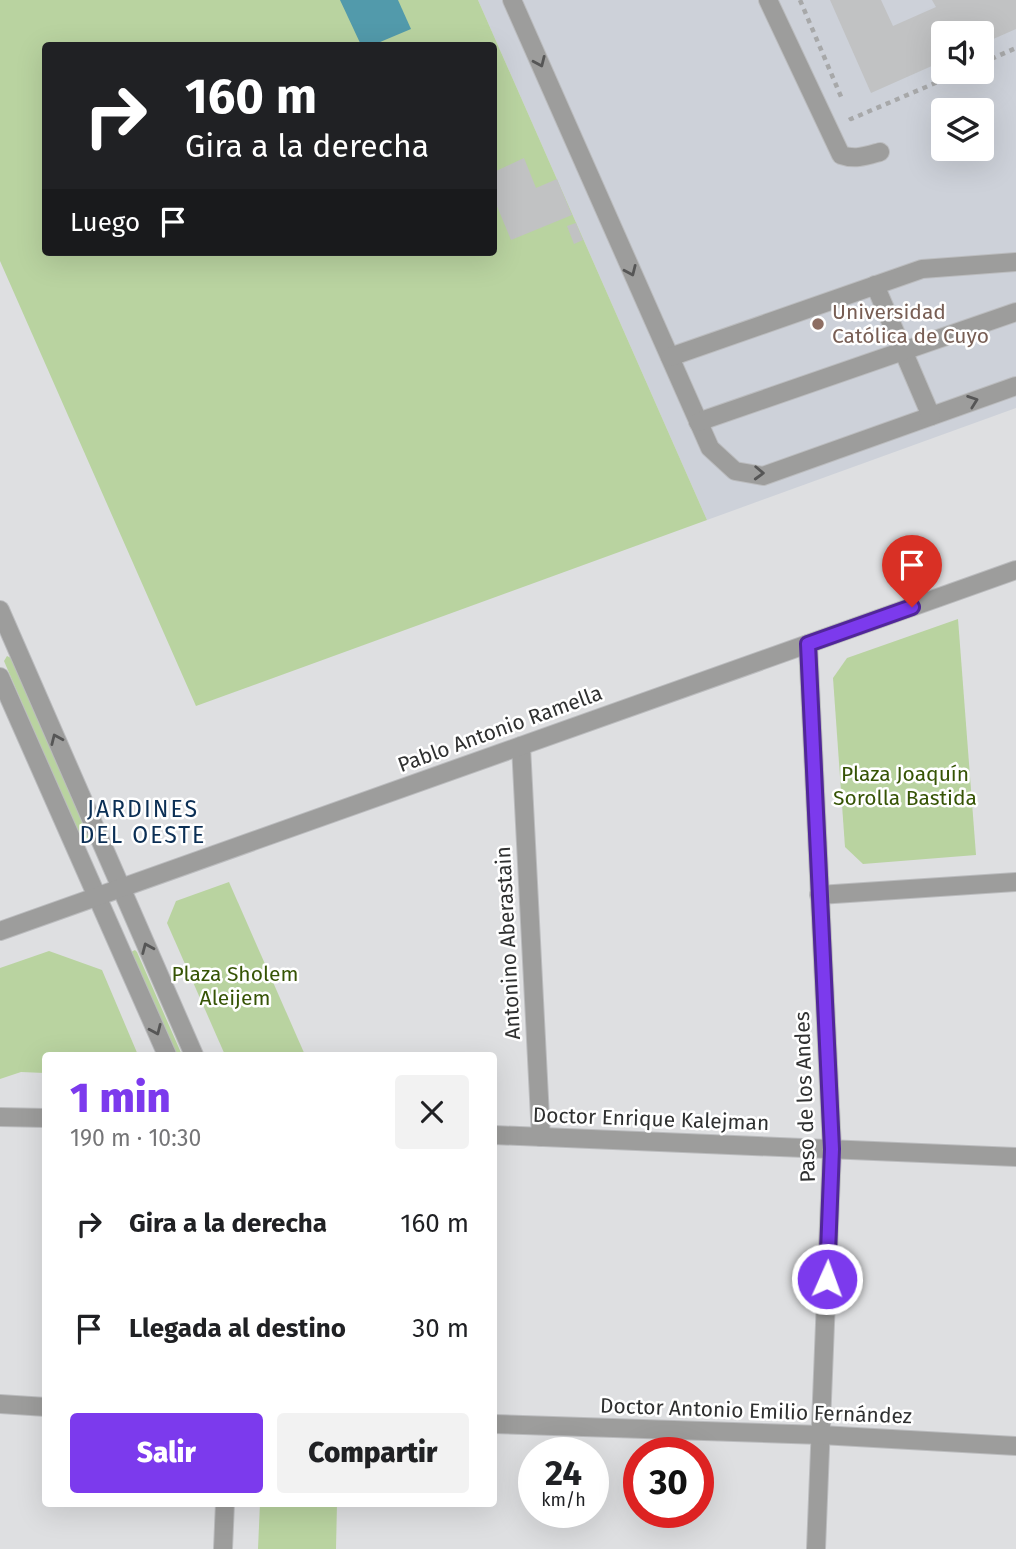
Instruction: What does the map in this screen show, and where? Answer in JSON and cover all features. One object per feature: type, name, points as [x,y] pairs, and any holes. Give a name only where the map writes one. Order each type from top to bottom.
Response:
[{"type":"street","points":[[512,0],[710,448],[735,471],[763,476],[1016,386]]},
{"type":"street","points":[[771,8],[841,156],[864,157],[880,152]]},
{"type":"street","points":[[670,357],[922,270],[1016,262]]},
{"type":"street","points":[[875,285],[931,416]]},
{"type":"street","points":[[698,422],[1016,313]]},
{"type":"street","name":"Pablo Antonio Ramella","points":[[0,931],[1016,570]]},
{"type":"street","points":[[0,610],[193,1052]]},
{"type":"street","name":"Paso de los Andes","points":[[808,644],[832,1149],[816,1549]]},
{"type":"street","points":[[0,677],[166,1052]]},
{"type":"street","name":"Antonino Aberastain","points":[[521,746],[541,1137]]},
{"type":"street","points":[[819,895],[1016,882]]},
{"type":"street","points":[[0,1116],[42,1118]]},
{"type":"street","name":"Doctor Enrique Kalejman","points":[[497,1135],[1016,1157]]},
{"type":"street","points":[[0,1404],[42,1406]]},
{"type":"street","name":"Doctor Antonio Emilio Fernández","points":[[497,1424],[821,1435],[1016,1446]]},
{"type":"street","points":[[223,1549],[225,1507]]},
{"type":"path","points":[[800,0],[851,119],[933,84]]},
{"type":"path","points":[[994,58],[1016,48]]},
{"type":"shaded area","name":"Universidad Católica de Cuyo","points":[[478,0],[1016,0],[1016,408],[707,520]]},
{"type":"green space","points":[[0,0],[478,0],[496,42],[42,42],[42,256],[497,256],[497,43],[707,520],[196,706],[0,261]]},
{"type":"green space","name":"Plaza Joaquín Sorolla Bastida","points":[[958,619],[976,855],[863,864],[845,847],[833,678],[847,658]]},
{"type":"green space","points":[[7,656],[11,658],[90,839],[87,845],[82,843],[4,661]]},
{"type":"green space","name":"Plaza Sholem Aleijem","points":[[229,882],[304,1052],[224,1052],[167,923],[176,901]]},
{"type":"green space","points":[[49,951],[102,970],[137,1052],[42,1052],[42,1073],[21,1072],[0,1079],[0,968]]},
{"type":"green space","points":[[131,952],[137,952],[181,1052],[175,1052]]},
{"type":"green space","points":[[260,1507],[337,1507],[336,1549],[258,1549]]},
{"type":"water","points":[[340,0],[398,0],[411,29],[380,42],[360,42]]},
{"type":"building","points":[[830,0],[881,0],[893,26],[936,7],[932,0],[1016,0],[1016,29],[994,39],[994,21],[931,21],[931,66],[871,93]]},
{"type":"building","points":[[524,158],[536,188],[557,179],[572,215],[511,240],[497,206],[497,171]]},
{"type":"building","points":[[576,223],[583,240],[574,244],[567,226]]},
{"type":"place","name":"Universidad Católica de Cuyo","points":[[818,324]]},
{"type":"district","name":"JARDINES DEL OESTE","points":[[143,822]]},
{"type":"route","points":[[827,1279],[832,1149],[808,644],[912,607]]}]
